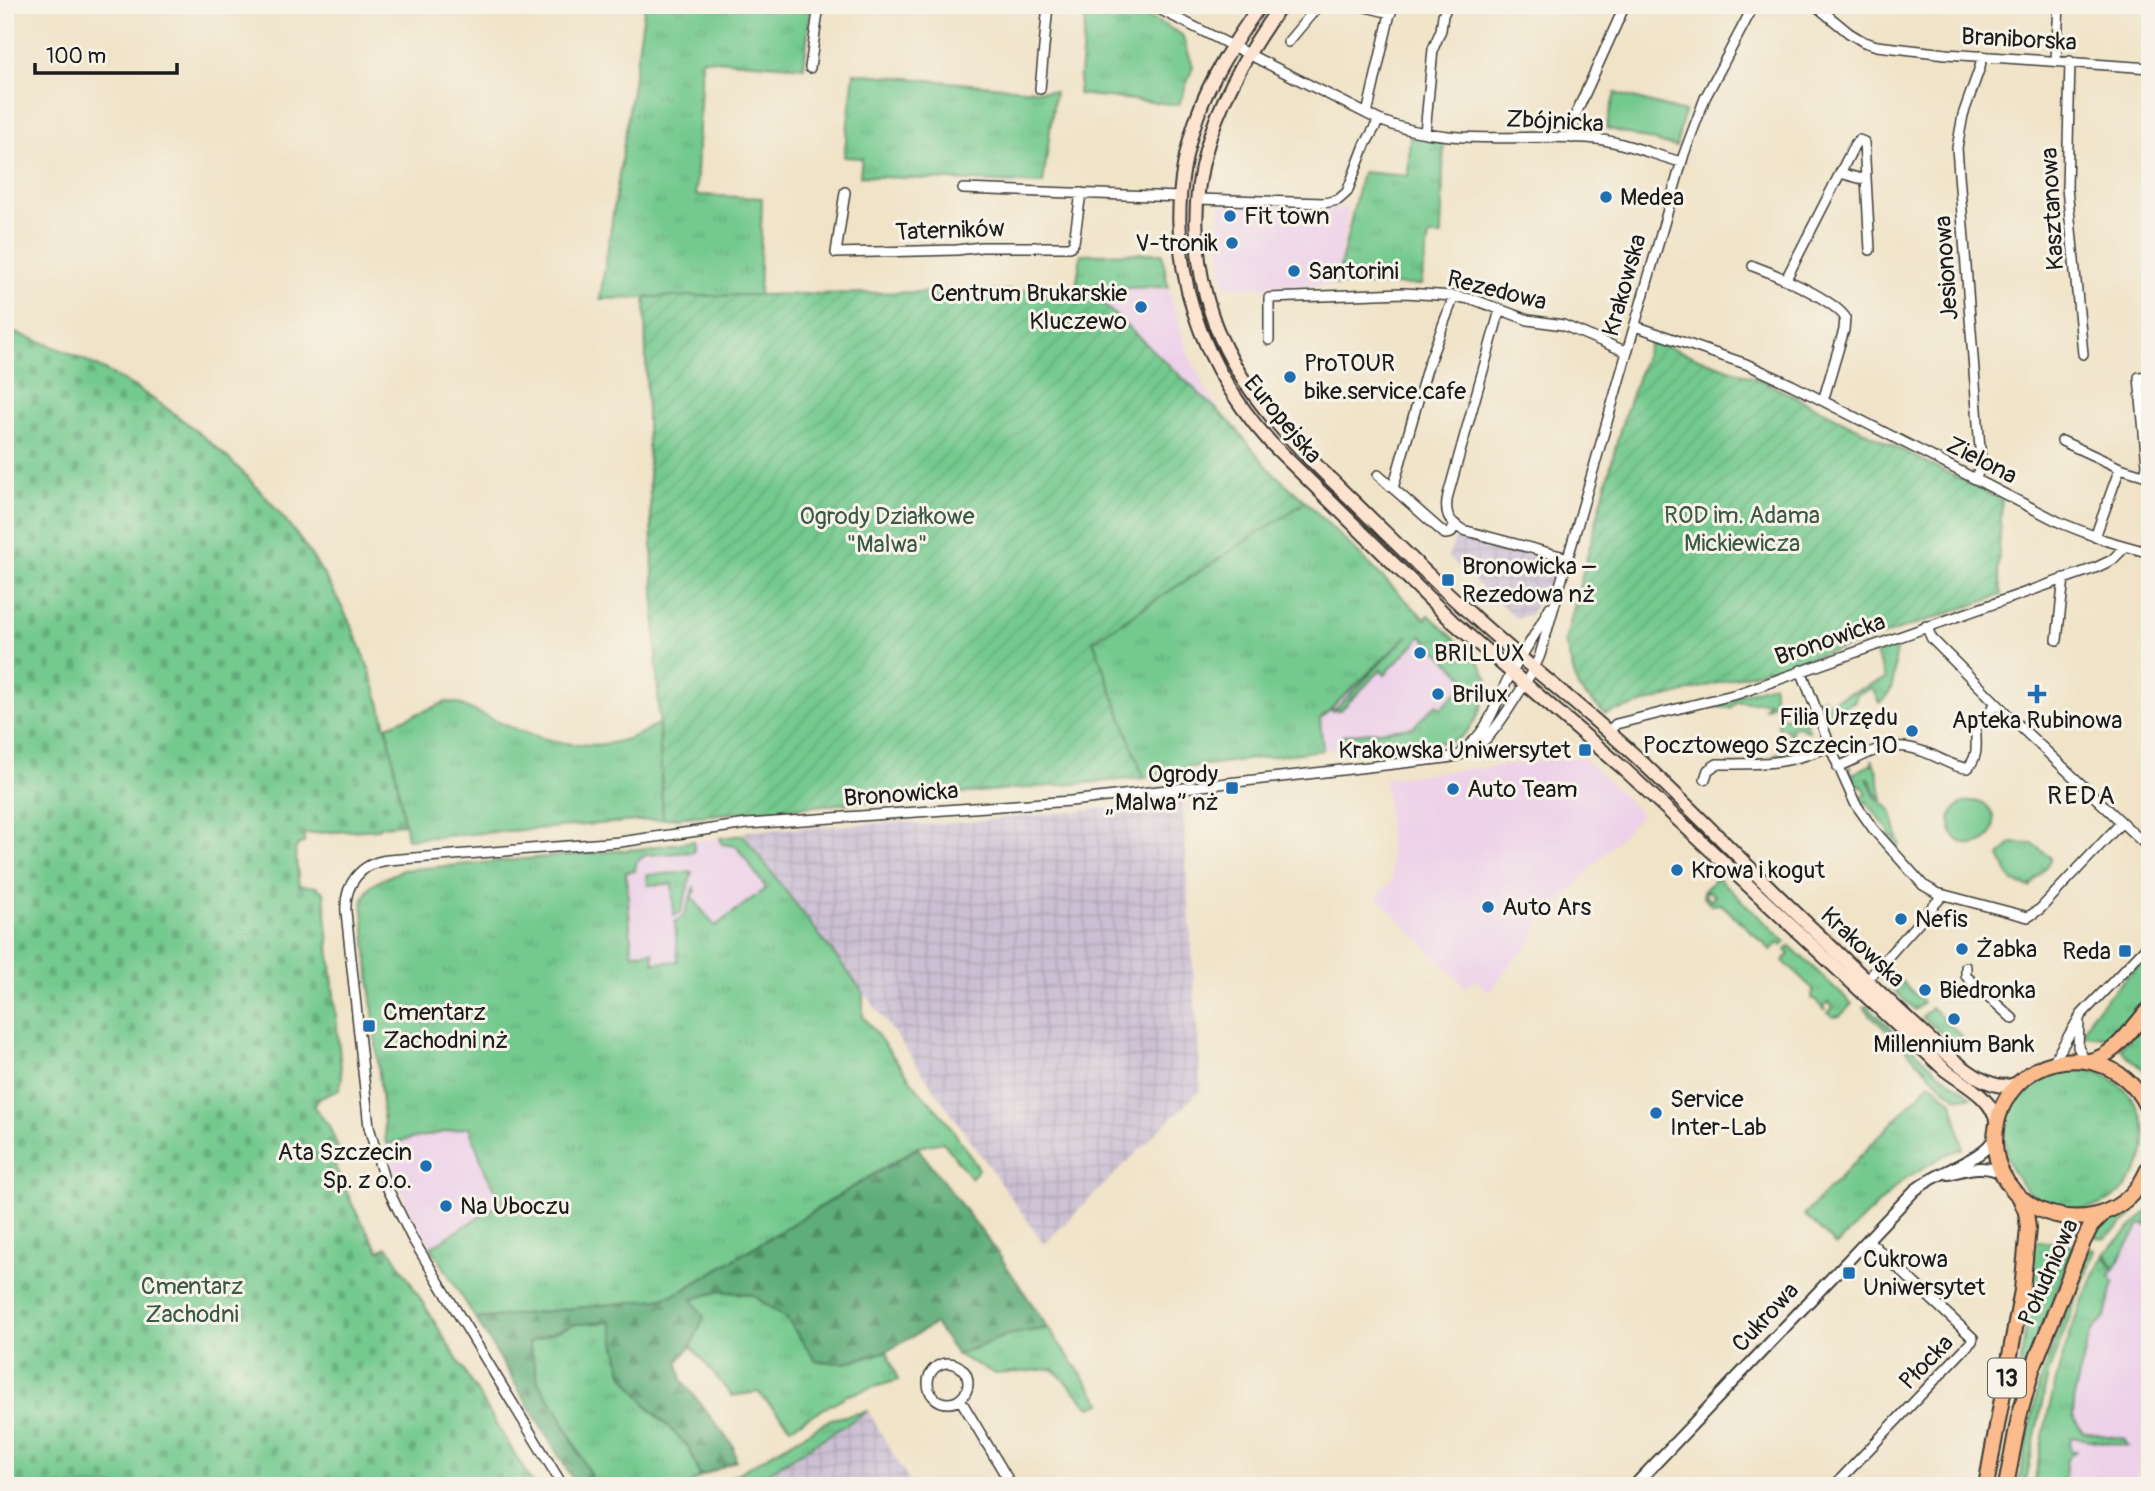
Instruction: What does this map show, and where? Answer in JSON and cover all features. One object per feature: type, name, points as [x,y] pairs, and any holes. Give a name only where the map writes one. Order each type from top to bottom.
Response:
[{"type":"main road","name":"Europejska","points":[[1260,5],[1209,88],[1197,116],[1186,155],[1180,197],[1182,256],[1191,304],[1206,348],[1235,400],[1294,467],[1438,608],[1511,673]]},
{"type":"main road","name":"Europejska","points":[[1281,5],[1233,80],[1214,121],[1203,158],[1197,200],[1198,253],[1207,299],[1226,351],[1252,393],[1306,455],[1437,583],[1522,658]]},
{"type":"main road","name":"Krakowska","points":[[1522,658],[1608,732],[1700,817],[1767,885],[1936,1045],[1965,1068],[1997,1086],[2006,1088],[2021,1081]]},
{"type":"main road","name":"Krakowska","points":[[1511,673],[1637,781],[1944,1069],[1984,1099],[1994,1113],[1996,1130]]},
{"type":"main road","points":[[1996,1130],[2006,1099],[2021,1081],[2034,1071],[2052,1063],[2098,1060],[2108,1053],[2150,1008]]},
{"type":"main road","points":[[2087,1061],[2110,1069],[2127,1080],[2140,1095],[2150,1115]]},
{"type":"main road","name":"13","points":[[1996,1130],[1997,1156],[2004,1175],[2019,1196]]},
{"type":"main road","name":"13","points":[[2106,1212],[2133,1193],[2150,1164]]},
{"type":"main road","points":[[2019,1196],[2041,1211],[2060,1217],[2080,1218],[2106,1212]]},
{"type":"main road","name":"Południowa","points":[[1989,1486],[1990,1466],[2022,1290],[2027,1220],[2025,1206],[2019,1196]]},
{"type":"main road","name":"Południowa","points":[[2006,1486],[2027,1387],[2042,1341],[2085,1236],[2106,1212]]},
{"type":"street","points":[[810,68],[819,5]]},
{"type":"street","points":[[1040,89],[1048,5]]},
{"type":"street","name":"Zbójnicka","points":[[1151,5],[1379,120],[1404,130],[1484,137],[1603,140],[1681,162]]},
{"type":"street","points":[[1288,42],[1319,5]]},
{"type":"street","points":[[1357,5],[1391,9],[1367,114]]},
{"type":"street","points":[[1425,133],[1433,49],[1448,5]]},
{"type":"street","points":[[1572,138],[1575,116],[1625,5]]},
{"type":"street","name":"Krakowska","points":[[1525,684],[1534,669],[1545,639],[1681,162],[1705,98],[1754,5]]},
{"type":"street","name":"Braniborska","points":[[1815,5],[1849,33],[1877,47],[2150,68]]},
{"type":"street","points":[[2056,60],[2059,5]]},
{"type":"street","name":"Jesionowa","points":[[1976,479],[1981,462],[1957,148],[1963,115],[1982,57]]},
{"type":"street","name":"Kasztanowa","points":[[2070,61],[2067,188],[2083,354]]},
{"type":"street","points":[[1197,200],[1338,200],[1350,187],[1365,145],[1379,120]]},
{"type":"street","points":[[1786,279],[1855,144],[1862,140],[1870,250]]},
{"type":"street","points":[[1840,173],[1866,180]]},
{"type":"street","points":[[963,189],[1180,197]]},
{"type":"street","name":"Taterników","points":[[845,192],[836,253],[981,247],[1070,247],[1074,242],[1082,193]]},
{"type":"street","points":[[1752,266],[1786,279],[1835,308],[1845,317],[1845,326],[1823,401]]},
{"type":"street","name":"Rezedowa","points":[[1269,340],[1269,298],[1404,293],[1454,296],[1540,323],[1563,325],[1627,352]]},
{"type":"street","points":[[1393,488],[1428,366],[1454,296]]},
{"type":"street","points":[[1500,310],[1446,504],[1447,513],[1463,530],[1568,558]]},
{"type":"street","name":"Zielona","points":[[1635,326],[1746,364],[2062,523],[2095,537],[2150,553]]},
{"type":"street","points":[[2062,440],[2120,468],[2148,476],[2139,377],[2150,376]]},
{"type":"street","points":[[2095,537],[2120,468]]},
{"type":"street","points":[[1377,475],[1445,534],[1451,533],[1455,524]]},
{"type":"street","name":"Bronowicka","points":[[1608,732],[1616,724],[1737,694],[2102,565],[2115,558],[2125,547]]},
{"type":"street","points":[[2057,640],[2064,578]]},
{"type":"street","name":"Krakowska","points":[[1511,673],[1522,658],[1560,585]]},
{"type":"street","points":[[1926,626],[1932,639],[1996,704],[2150,849]]},
{"type":"street","points":[[1801,670],[1855,803],[1874,830],[1930,890],[2028,917],[2040,909],[2121,823]]},
{"type":"street","name":"Bronowicka","points":[[1436,759],[1462,750],[1478,737],[1490,719],[1511,673]]},
{"type":"street","name":"Bronowicka","points":[[563,1486],[412,1238],[377,1160],[365,1101],[346,906],[346,894],[357,875],[381,861],[620,842],[738,824],[1071,801],[1461,755],[1486,740],[1525,684]]},
{"type":"street","points":[[1839,767],[1886,746],[1897,745],[1968,768],[1975,760],[1978,747],[1976,727],[1996,704]]},
{"type":"street","points":[[1705,779],[1708,770],[1717,764],[1779,763],[1830,746]]},
{"type":"street","points":[[1867,980],[1944,895]]},
{"type":"street","points":[[2052,1063],[2081,1015],[2150,943]]},
{"type":"street","points":[[1966,967],[1966,976],[2013,1019]]},
{"type":"street","points":[[2081,1015],[2077,1042],[2079,1052],[2087,1061]]},
{"type":"street","name":"Cukrowa","points":[[1634,1486],[1914,1191],[1929,1180],[1981,1154],[1988,1148],[1996,1130]]},
{"type":"street","name":"Cukrowa","points":[[1929,1180],[1980,1168],[1993,1169],[2004,1175]]},
{"type":"street","name":"Płocka","points":[[1834,1486],[1973,1338],[1868,1240]]},
{"type":"street","points":[[952,1363],[965,1371],[968,1388],[960,1399],[943,1403],[931,1394],[928,1380],[935,1367],[952,1363]]},
{"type":"street","points":[[960,1399],[1012,1486]]},
{"type":"street","name":"Południowa","points":[[2012,1486],[2016,1436]]},
{"type":"shaded area","points":[[1220,204],[1349,208],[1336,285],[1225,287],[1220,249]]},
{"type":"shaded area","points":[[1168,287],[1188,353],[1223,416],[1087,289]]},
{"type":"shaded area","points":[[1457,534],[1548,560],[1554,569],[1548,589],[1545,589],[1530,615],[1516,618],[1448,557]]},
{"type":"shaded area","points":[[1425,619],[1485,678],[1457,737],[1323,750],[1320,719]]},
{"type":"shaded area","points":[[1582,757],[1642,814],[1537,926],[1533,941],[1509,966],[1490,992],[1474,979],[1466,988],[1377,897],[1392,881],[1385,778]]},
{"type":"shaded area","points":[[1182,801],[1201,1089],[1044,1244],[893,1031],[744,835],[745,831],[908,822],[916,825],[954,823]]},
{"type":"shaded area","points":[[743,835],[785,889],[631,1004],[618,851]]},
{"type":"shaded area","points":[[469,1127],[493,1187],[503,1203],[431,1247],[409,1209],[386,1144]]},
{"type":"shaded area","points":[[2150,1215],[2150,1424],[2145,1424],[2136,1486],[2062,1486],[2070,1410],[2104,1284],[2136,1229]]},
{"type":"shaded area","points":[[868,1411],[912,1486],[746,1486]]},
{"type":"green space","points":[[645,5],[811,5],[804,67],[702,59],[696,195],[762,198],[759,295],[600,299]]},
{"type":"green space","points":[[1087,5],[1117,5],[1159,22],[1182,35],[1193,66],[1179,105],[1078,94]]},
{"type":"green space","points":[[854,73],[1055,92],[1043,184],[860,176],[862,158],[844,157]]},
{"type":"green space","points":[[1615,93],[1684,112],[1676,147],[1606,128]]},
{"type":"green space","points":[[1410,137],[1444,141],[1441,236],[1429,236],[1421,285],[1336,285],[1362,172],[1408,176]]},
{"type":"green space","points":[[1162,253],[1168,287],[1076,289],[1081,254]]},
{"type":"green space","name":"Ogrody Działkowe \"Malwa\"","points":[[1087,289],[1231,423],[1271,471],[1306,502],[1093,641],[1144,778],[663,819],[647,421],[645,297]]},
{"type":"green space","name":"Cmentarz Zachodni","points":[[5,330],[60,349],[113,375],[162,405],[209,441],[251,481],[290,526],[323,574],[351,625],[371,673],[385,722],[404,824],[382,826],[378,829],[304,834],[304,843],[299,844],[295,850],[299,885],[317,887],[324,893],[342,1079],[339,1090],[318,1099],[314,1107],[329,1126],[343,1160],[334,1164],[354,1208],[379,1251],[387,1247],[392,1252],[534,1486],[5,1486]]},
{"type":"green space","name":"ROD im. Adama Mickiewicza","points":[[1650,341],[1763,381],[2002,500],[1998,570],[2002,595],[1855,645],[1605,714],[1578,688],[1565,642],[1621,426]]},
{"type":"green space","points":[[1306,502],[1425,619],[1429,615],[1479,662],[1488,680],[1485,698],[1474,722],[1454,741],[1340,752],[1340,740],[1344,735],[1413,727],[1436,704],[1441,708],[1468,681],[1422,636],[1385,674],[1381,670],[1341,710],[1331,711],[1408,635],[1320,719],[1323,750],[1182,768],[1144,778],[1093,641]]},
{"type":"green space","points":[[1896,647],[1894,679],[1885,699],[1879,703],[1872,688],[1857,694],[1855,701],[1834,711],[1832,717],[1822,715],[1829,712],[1826,705],[1819,707],[1821,698],[1823,697],[1826,703],[1885,679],[1876,654]]},
{"type":"green space","points":[[1774,684],[1774,702],[1769,707],[1764,708],[1769,702],[1736,702],[1730,708],[1705,706]]},
{"type":"green space","points":[[446,702],[457,703],[520,731],[563,743],[608,744],[634,737],[659,723],[663,819],[407,839],[387,726]]},
{"type":"green space","points":[[1778,717],[1804,718],[1809,731],[1801,726],[1792,727],[1792,744],[1799,745],[1801,751],[1775,756],[1775,753],[1782,753],[1783,746],[1789,745],[1789,731],[1778,728]]},
{"type":"green space","points":[[1872,759],[1882,799],[1877,795],[1869,778],[1867,779],[1876,797],[1891,810],[1900,844],[1897,847],[1891,842],[1895,837],[1889,838],[1889,831],[1866,801],[1863,804],[1859,802],[1855,794],[1860,798],[1867,794],[1862,785],[1853,792],[1851,787],[1855,781],[1852,777],[1848,780],[1846,770],[1850,766],[1851,775],[1872,764]]},
{"type":"green space","points":[[1972,801],[1987,808],[1994,823],[1987,838],[1972,845],[1957,838],[1950,823],[1957,808]]},
{"type":"green space","points":[[743,835],[863,992],[863,1016],[918,1089],[946,1120],[979,1169],[971,1178],[943,1142],[918,1147],[680,1292],[659,1299],[476,1319],[431,1247],[503,1202],[486,1173],[469,1127],[386,1144],[362,901],[371,885],[402,870],[638,849],[694,841],[694,852],[646,855],[636,862],[635,871],[626,872],[632,953],[653,952],[654,963],[678,961],[675,922],[685,914],[691,896],[715,926],[766,888],[736,846],[722,844],[720,838]]},
{"type":"green space","points":[[2012,843],[2033,844],[2050,857],[2050,861],[2030,887],[2013,882],[1999,857]]},
{"type":"green space","points":[[692,872],[681,912],[674,916],[672,884],[648,885],[647,875]]},
{"type":"green space","points":[[1717,877],[1786,942],[1782,946],[1778,943],[1771,950],[1721,904],[1712,905],[1703,897],[1705,895],[1711,900],[1715,896],[1709,891],[1703,892]]},
{"type":"green space","points":[[1790,946],[1852,1004],[1840,1016],[1833,1017],[1828,1013],[1833,1007],[1828,1002],[1824,1006],[1826,1011],[1812,998],[1813,989],[1783,961],[1789,954],[1786,950]]},
{"type":"green space","points":[[2150,952],[2150,999],[2113,1038],[2082,1035],[2093,1013]]},
{"type":"green space","points":[[1885,966],[1923,1002],[1915,1010],[1892,988],[1895,984],[1888,977],[1884,981],[1877,975]]},
{"type":"green space","points":[[1867,1006],[1938,1072],[1972,1097],[1958,1098],[1944,1088],[1863,1007]]},
{"type":"green space","points":[[1931,1007],[1962,1036],[1960,1038],[1967,1044],[1962,1050],[1922,1017]]},
{"type":"green space","points":[[2150,1015],[2150,1075],[2123,1052],[2121,1047]]},
{"type":"green space","points":[[2075,1069],[2102,1074],[2125,1089],[2140,1112],[2145,1139],[2140,1166],[2125,1189],[2102,1204],[2075,1209],[2048,1204],[2025,1189],[2010,1166],[2005,1139],[2010,1112],[2025,1089],[2048,1074]]},
{"type":"green space","points":[[1930,1083],[1952,1101],[1963,1148],[1943,1156],[1903,1180],[1836,1245],[1804,1215]]},
{"type":"green space","points":[[918,1148],[997,1252],[1048,1328],[1007,1335],[957,1355],[935,1324],[887,1351],[845,1363],[816,1361],[787,1319],[753,1295],[721,1291],[692,1299],[704,1317],[691,1346],[678,1362],[682,1380],[733,1446],[736,1461],[700,1477],[689,1447],[648,1407],[622,1372],[611,1322],[576,1324],[529,1342],[538,1381],[558,1412],[596,1486],[577,1486],[476,1319],[659,1299],[680,1292]]},
{"type":"green space","points":[[2150,1188],[2150,1193],[2129,1219],[2105,1238],[2093,1235],[2105,1223],[2132,1208]]},
{"type":"green space","points":[[2150,1209],[2146,1223],[2150,1227],[2140,1224],[2114,1268],[2105,1253]]},
{"type":"green space","points":[[2033,1240],[2074,1246],[2022,1376],[2019,1375]]},
{"type":"green space","points":[[2088,1247],[2095,1250],[2048,1374],[2025,1486],[2018,1486],[2039,1383]]},
{"type":"green space","points":[[2104,1255],[2113,1270],[2109,1276],[2114,1282],[2105,1317],[2090,1333],[2075,1392],[2073,1417],[2083,1432],[2124,1439],[2128,1446],[2071,1437],[2070,1450],[2076,1451],[2067,1458],[2064,1486],[2034,1486],[2060,1367],[2079,1310]]},
{"type":"green space","points":[[721,1291],[753,1295],[787,1319],[816,1361],[845,1363],[887,1351],[898,1380],[848,1395],[791,1427],[758,1392],[732,1396],[691,1346],[704,1317],[691,1299]]},
{"type":"green space","points":[[611,1322],[622,1372],[648,1407],[689,1447],[700,1477],[686,1486],[596,1486],[558,1412],[538,1381],[529,1342],[576,1324]]},
{"type":"green space","points":[[1048,1328],[1102,1403],[1090,1407],[1053,1369],[996,1374],[957,1355],[1007,1335]]},
{"type":"green space","points":[[868,1411],[746,1486],[716,1486],[831,1419]]},
{"type":"place","name":"Medea","points":[[1606,197]]},
{"type":"place","name":"Fit town","points":[[1230,216]]},
{"type":"place","name":"V-tronik","points":[[1232,243]]},
{"type":"place","name":"Santorini","points":[[1294,271]]},
{"type":"place","name":"Centrum Brukarskie Kluczewo","points":[[1141,307]]},
{"type":"place","name":"ProTOUR bike.service.cafe","points":[[1290,377]]},
{"type":"place","name":"Bronowicka – Rezedowa nż","points":[[1448,580]]},
{"type":"place","name":"BRILLUX","points":[[1420,653]]},
{"type":"place","name":"Brilux","points":[[1438,694]]},
{"type":"place","name":"Apteka Rubinowa","points":[[2037,694]]},
{"type":"place","name":"Filia Urzędu Pocztowego Szczecin 10","points":[[1912,731]]},
{"type":"place","name":"Krakowska Uniwersytet","points":[[1585,750]]},
{"type":"place","name":"Ogrody „Malwa” nż","points":[[1232,788]]},
{"type":"place","name":"Auto Team","points":[[1453,789]]},
{"type":"place","name":"Krowa i kogut","points":[[1677,870]]},
{"type":"place","name":"Auto Ars","points":[[1488,907]]},
{"type":"place","name":"Nefis","points":[[1901,919]]},
{"type":"place","name":"Żabka","points":[[1962,949]]},
{"type":"place","name":"Reda","points":[[2125,951]]},
{"type":"place","name":"Biedronka","points":[[1925,990]]},
{"type":"place","name":"Millennium Bank","points":[[1954,1019]]},
{"type":"place","name":"Cmentarz Zachodni nż","points":[[369,1026]]},
{"type":"place","name":"Service Inter-Lab","points":[[1656,1113]]},
{"type":"place","name":"Ata Szczecin Sp. z o.o.","points":[[426,1166]]},
{"type":"place","name":"Na Uboczu","points":[[446,1206]]},
{"type":"place","name":"Cukrowa Uniwersytet","points":[[1849,1273]]},
{"type":"district","name":"REDA","points":[[2082,795]]}]
